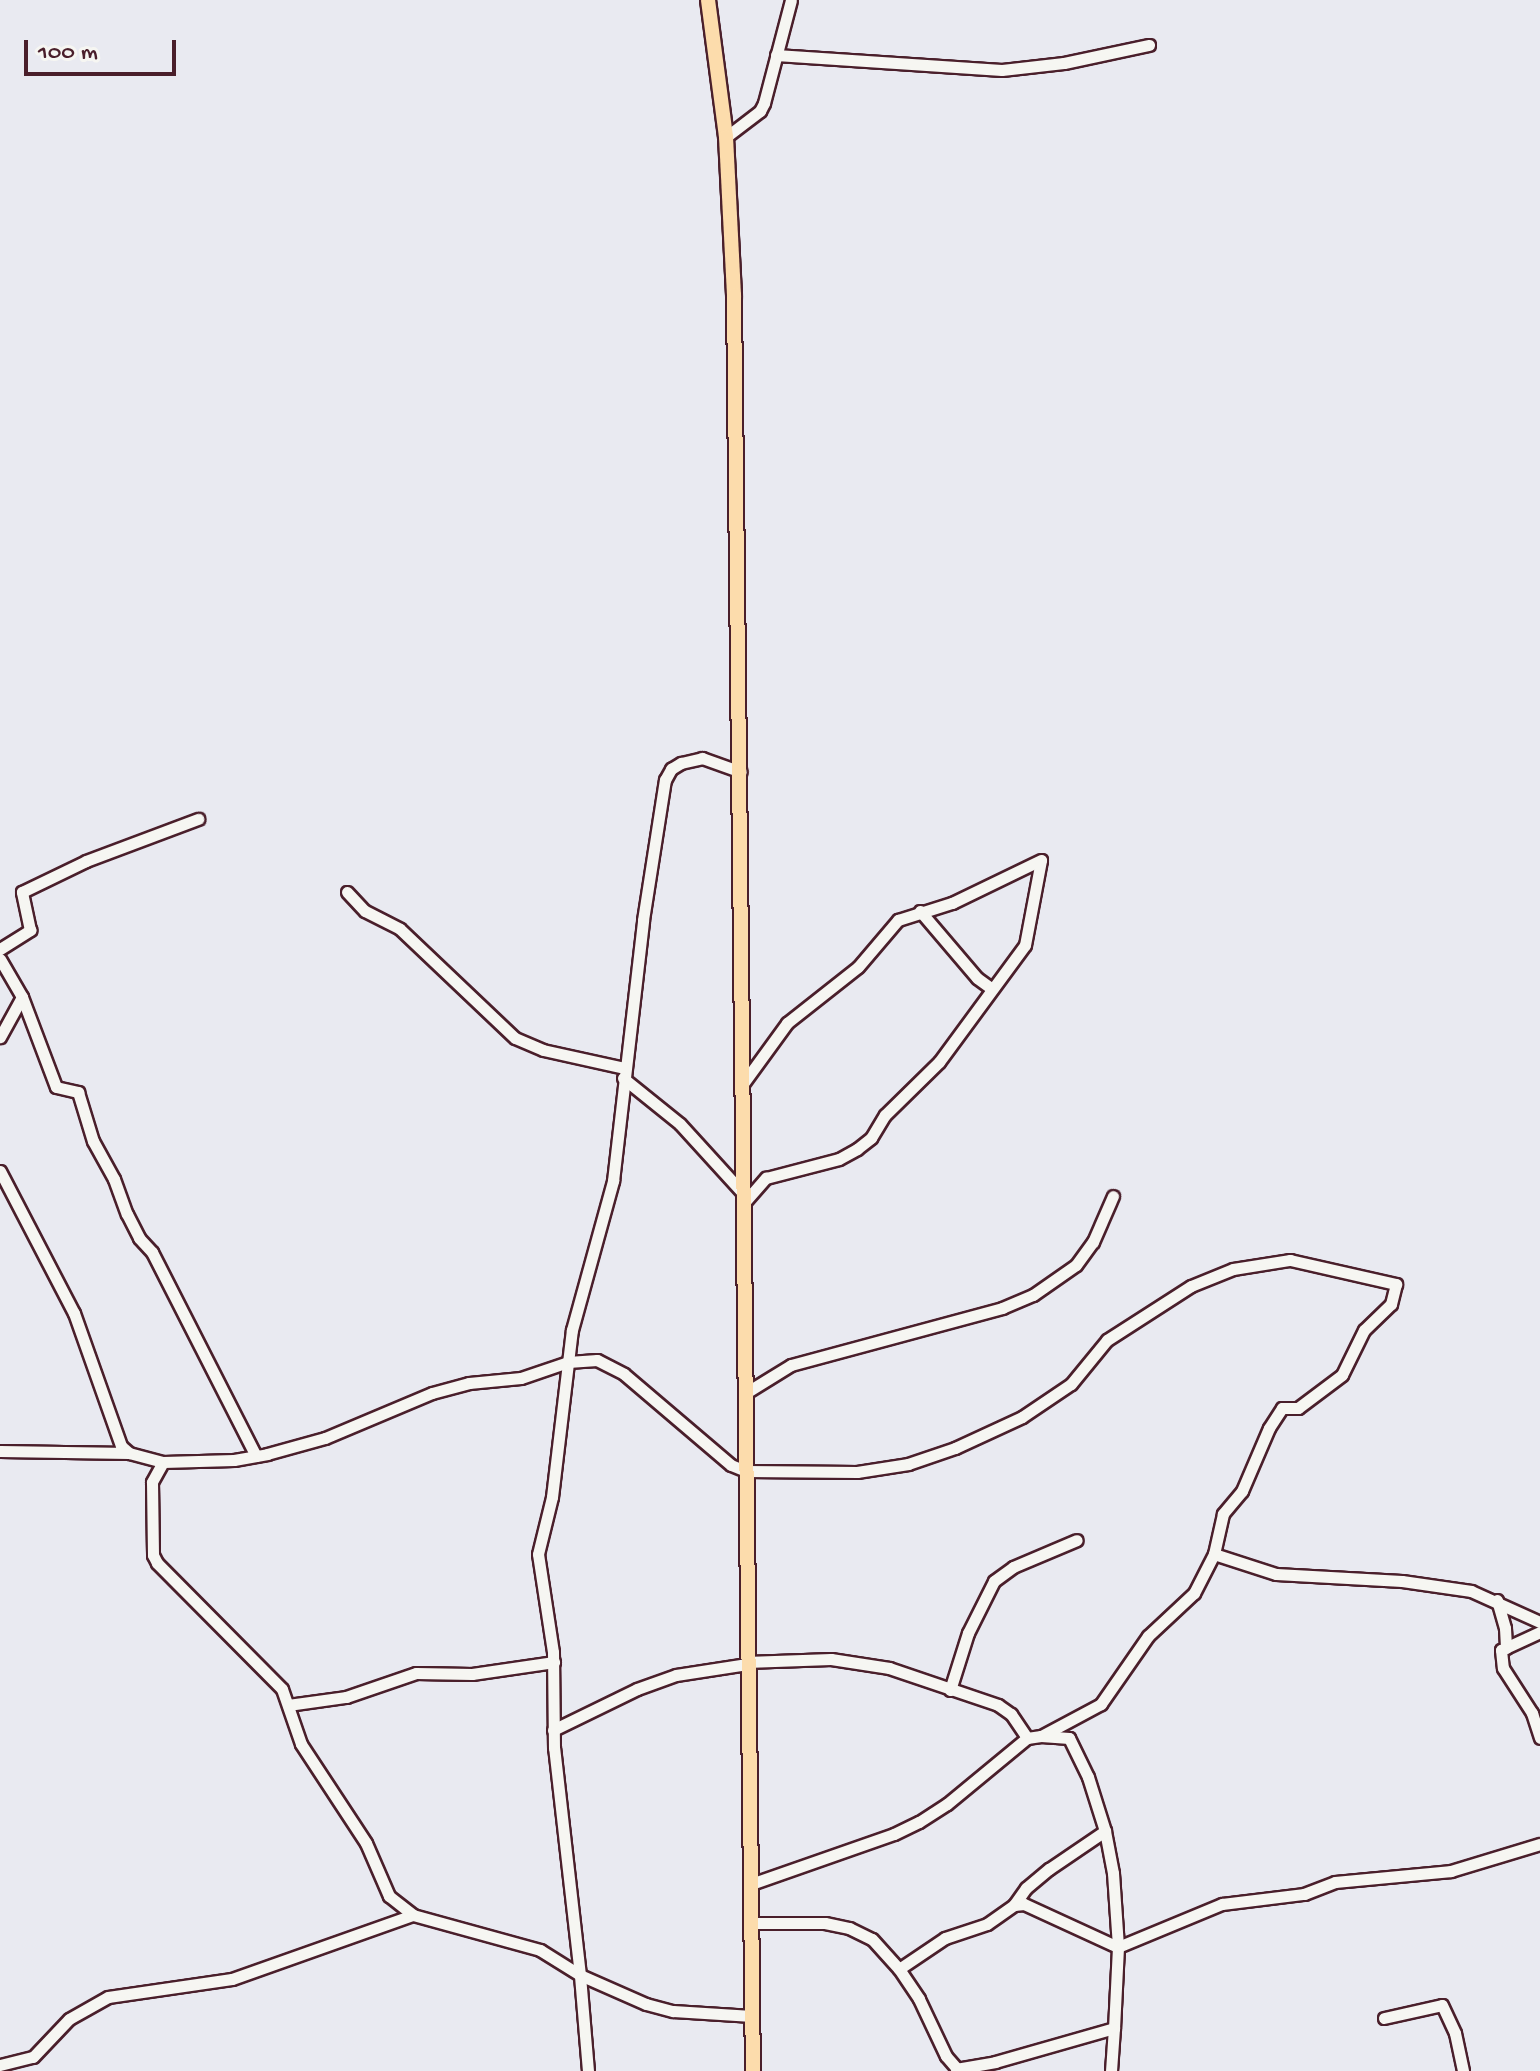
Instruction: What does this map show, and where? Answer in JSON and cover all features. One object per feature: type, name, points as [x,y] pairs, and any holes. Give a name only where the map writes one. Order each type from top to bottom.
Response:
[{"type":"main road","points":[[708,0],[726,137],[734,295],[741,772],[740,1088],[746,1663],[753,2071]]},
{"type":"street","points":[[726,137],[760,111],[791,0]]},
{"type":"street","points":[[776,55],[1002,70],[1064,63],[1149,45]]},
{"type":"street","points":[[588,2071],[580,1975],[567,1892],[553,1730],[554,1662],[538,1554],[552,1497],[568,1362],[583,1279],[602,1229],[613,1181],[624,1073],[665,780],[671,769],[681,763],[702,758],[741,772]]},
{"type":"street","points":[[0,949],[30,930],[22,892],[86,861],[198,819]]},
{"type":"street","points":[[347,892],[365,911],[400,929],[515,1038],[543,1050],[624,1073],[680,1124],[742,1198],[766,1178],[839,1159],[871,1138],[885,1115],[939,1062],[1025,945],[1041,860],[952,903],[920,911],[887,929],[858,967],[787,1023],[740,1088]]},
{"type":"street","points":[[920,911],[970,971],[991,988]]},
{"type":"street","points":[[0,959],[22,997],[56,1087],[78,1092],[93,1141],[114,1179],[127,1214],[139,1238],[152,1252],[256,1456]]},
{"type":"street","points":[[0,1037],[22,997]]},
{"type":"street","points":[[0,1171],[74,1313],[116,1434],[129,1453]]},
{"type":"street","points":[[744,1394],[791,1365],[1002,1308],[1033,1295],[1076,1265],[1093,1242],[1113,1196]]},
{"type":"street","points":[[0,1451],[129,1453],[163,1462],[196,1463],[256,1456],[325,1438],[432,1393],[469,1383],[521,1378],[568,1362],[597,1360],[609,1363],[679,1418],[722,1459],[746,1471],[857,1472],[908,1464],[955,1448],[1054,1399],[1071,1384],[1107,1340],[1191,1286],[1233,1269],[1290,1260],[1396,1284],[1391,1304],[1364,1330],[1342,1375],[1298,1408],[1282,1408],[1269,1428],[1242,1491],[1223,1514],[1214,1554],[1194,1593],[1148,1636],[1101,1704],[1041,1736]]},
{"type":"street","points":[[163,1462],[152,1482],[153,1555],[157,1563],[282,1689],[301,1744],[366,1843],[389,1896],[413,1915],[540,1950],[580,1975],[646,2004],[673,2011],[752,2016]]},
{"type":"street","points":[[950,1690],[968,1633],[1002,1572],[1077,1540]]},
{"type":"street","points":[[1214,1554],[1276,1574],[1435,1584],[1497,1600],[1540,1622]]},
{"type":"street","points":[[1497,1600],[1505,1628],[1506,1648]]},
{"type":"street","points":[[1540,1632],[1501,1650],[1503,1668],[1532,1713],[1540,1738]]},
{"type":"street","points":[[553,1730],[612,1700],[676,1675],[746,1663],[831,1659],[865,1662],[1005,1709],[1027,1738]]},
{"type":"street","points":[[288,1705],[346,1697],[416,1673],[472,1674],[554,1662]]},
{"type":"street","points":[[751,1884],[894,1834],[919,1822],[947,1804],[1027,1738],[1069,1738],[1088,1777],[1105,1831],[1113,1873],[1118,1947],[1111,2071]]},
{"type":"street","points":[[899,1969],[945,1938],[987,1924],[1014,1905],[1026,1888],[1049,1869],[1105,1831]]},
{"type":"street","points":[[1014,1905],[1035,1908],[1118,1947],[1222,1904],[1304,1894],[1335,1882],[1451,1871],[1540,1844]]},
{"type":"street","points":[[0,2065],[33,2057],[69,2019],[108,1997],[138,1990],[178,1989],[244,1976],[413,1915]]},
{"type":"street","points":[[751,1923],[825,1923],[849,1928],[872,1939],[899,1969],[927,2012],[946,2056],[958,2070],[1114,2028]]},
{"type":"street","points":[[1384,2018],[1445,2006],[1463,2071]]}]
